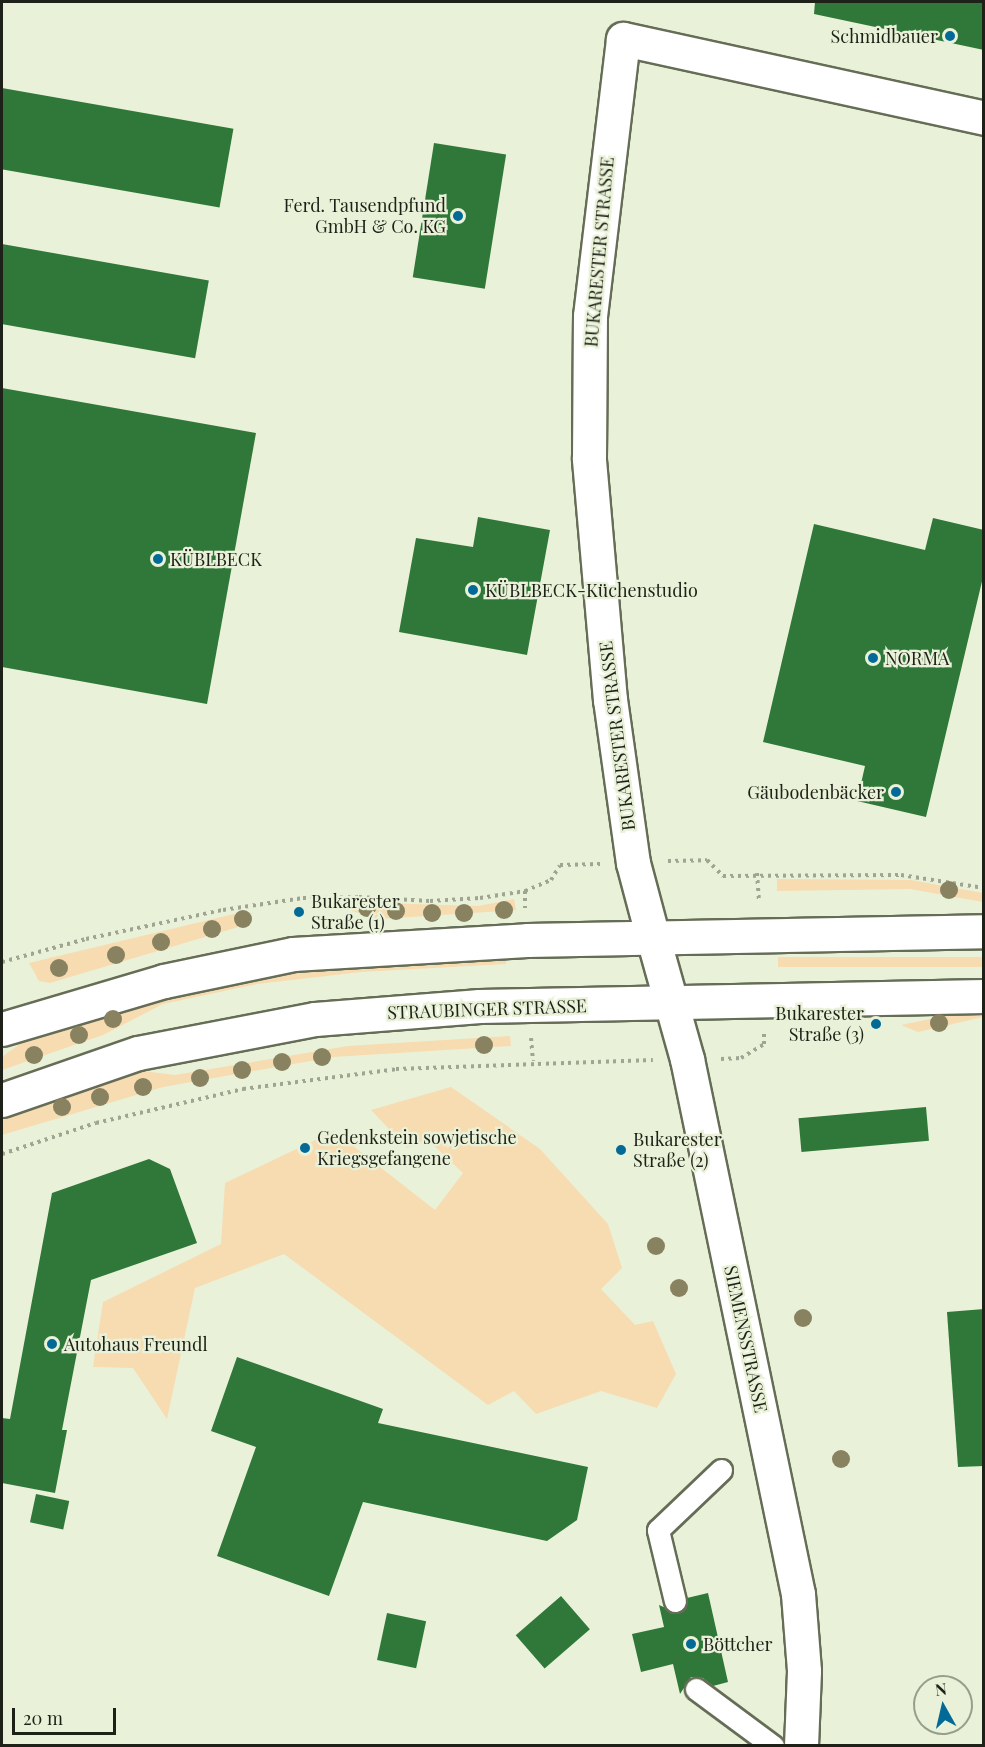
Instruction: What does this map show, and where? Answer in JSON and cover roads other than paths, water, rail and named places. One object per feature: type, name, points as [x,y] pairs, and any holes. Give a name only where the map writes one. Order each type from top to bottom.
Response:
[{"type":"street","name":"BUKARESTER STRASSE","points":[[653,938],[633,862],[610,700],[589,458],[590,316],[623,39],[984,117]]},
{"type":"street","points":[[2,1029],[164,981],[294,954],[527,940],[984,931]]},
{"type":"street","name":"SIEMENSSTRASSE","points":[[653,938],[687,1059],[798,1594],[804,1671],[801,1746]]},
{"type":"street","name":"STRAUBINGER STRASSE","points":[[2,1100],[138,1053],[315,1019],[479,1006],[672,1004],[984,996]]},
{"type":"lane","points":[[675,1601],[658,1530],[721,1470]]},
{"type":"lane","points":[[696,1689],[773,1746]]},
{"type":"place","name":"Schmidbauer","points":[[950,36]]},
{"type":"place","name":"Ferd. Tausendpfund GmbH & Co. KG","points":[[458,216]]},
{"type":"place","name":"KÜBLBECK","points":[[158,559]]},
{"type":"place","name":"KÜBLBECK-Küchenstudio","points":[[473,590]]},
{"type":"place","name":"NORMA","points":[[873,658]]},
{"type":"place","name":"Gäubodenbäcker","points":[[896,792]]},
{"type":"place","name":"Bukarester Straße (1)","points":[[299,912]]},
{"type":"place","name":"Bukarester Straße (3)","points":[[876,1024]]},
{"type":"place","name":"Gedenkstein sowjetische Kriegsgefangene","points":[[305,1148]]},
{"type":"place","name":"Bukarester Straße (2)","points":[[621,1150]]},
{"type":"place","name":"Autohaus Freundl","points":[[52,1344]]},
{"type":"place","name":"Böttcher","points":[[691,1644]]}]
